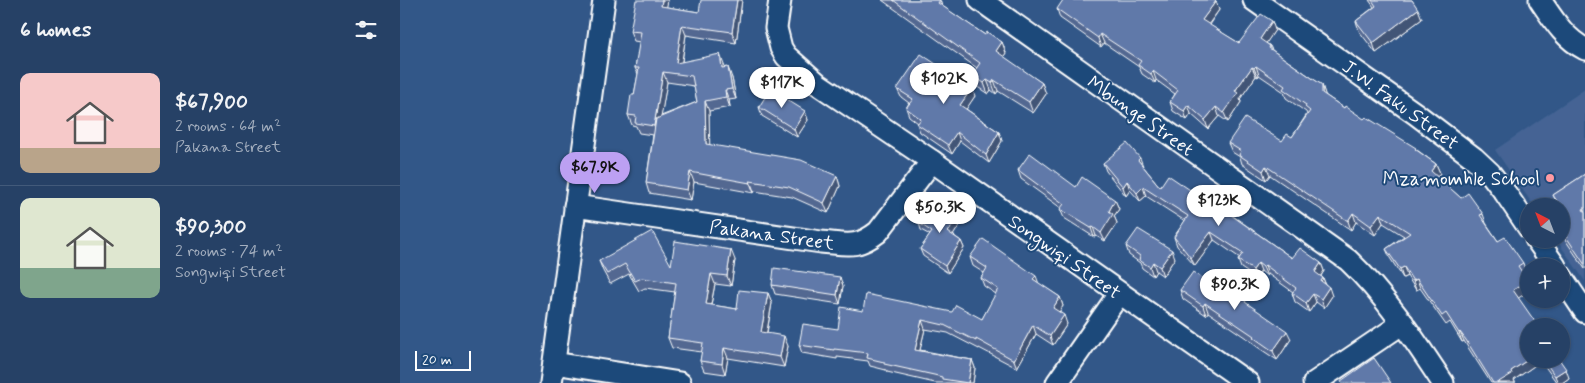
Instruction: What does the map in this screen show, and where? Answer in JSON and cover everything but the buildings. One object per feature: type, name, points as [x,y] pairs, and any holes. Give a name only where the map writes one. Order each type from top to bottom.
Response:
[{"type":"street","points":[[604,0],[552,373],[680,383]]},
{"type":"street","name":"Songwiqi Street","points":[[780,0],[776,28],[778,40],[786,56],[818,84],[932,161],[1248,383]]},
{"type":"street","name":"Mbunge Street","points":[[980,0],[1348,260],[1403,323],[1443,383]]},
{"type":"street","name":"J.W. Faku Street","points":[[1254,0],[1416,114],[1474,158],[1490,173],[1520,215]]},
{"type":"street","points":[[1540,0],[1563,32],[1585,49]]},
{"type":"street","name":"Pakana Street","points":[[575,206],[821,242],[855,245],[866,241],[878,232],[932,161]]},
{"type":"street","points":[[1570,290],[1585,312]]},
{"type":"street","points":[[1057,383],[1120,294]]},
{"type":"street","points":[[1314,383],[1403,323]]},
{"type":"shaded area","name":"Mzamomhle School","points":[[1585,89],[1585,281],[1562,248],[1570,248],[1570,198],[1528,198],[1495,150]]},
{"type":"place","name":"Mzamomhle School","points":[[1550,178]]}]
